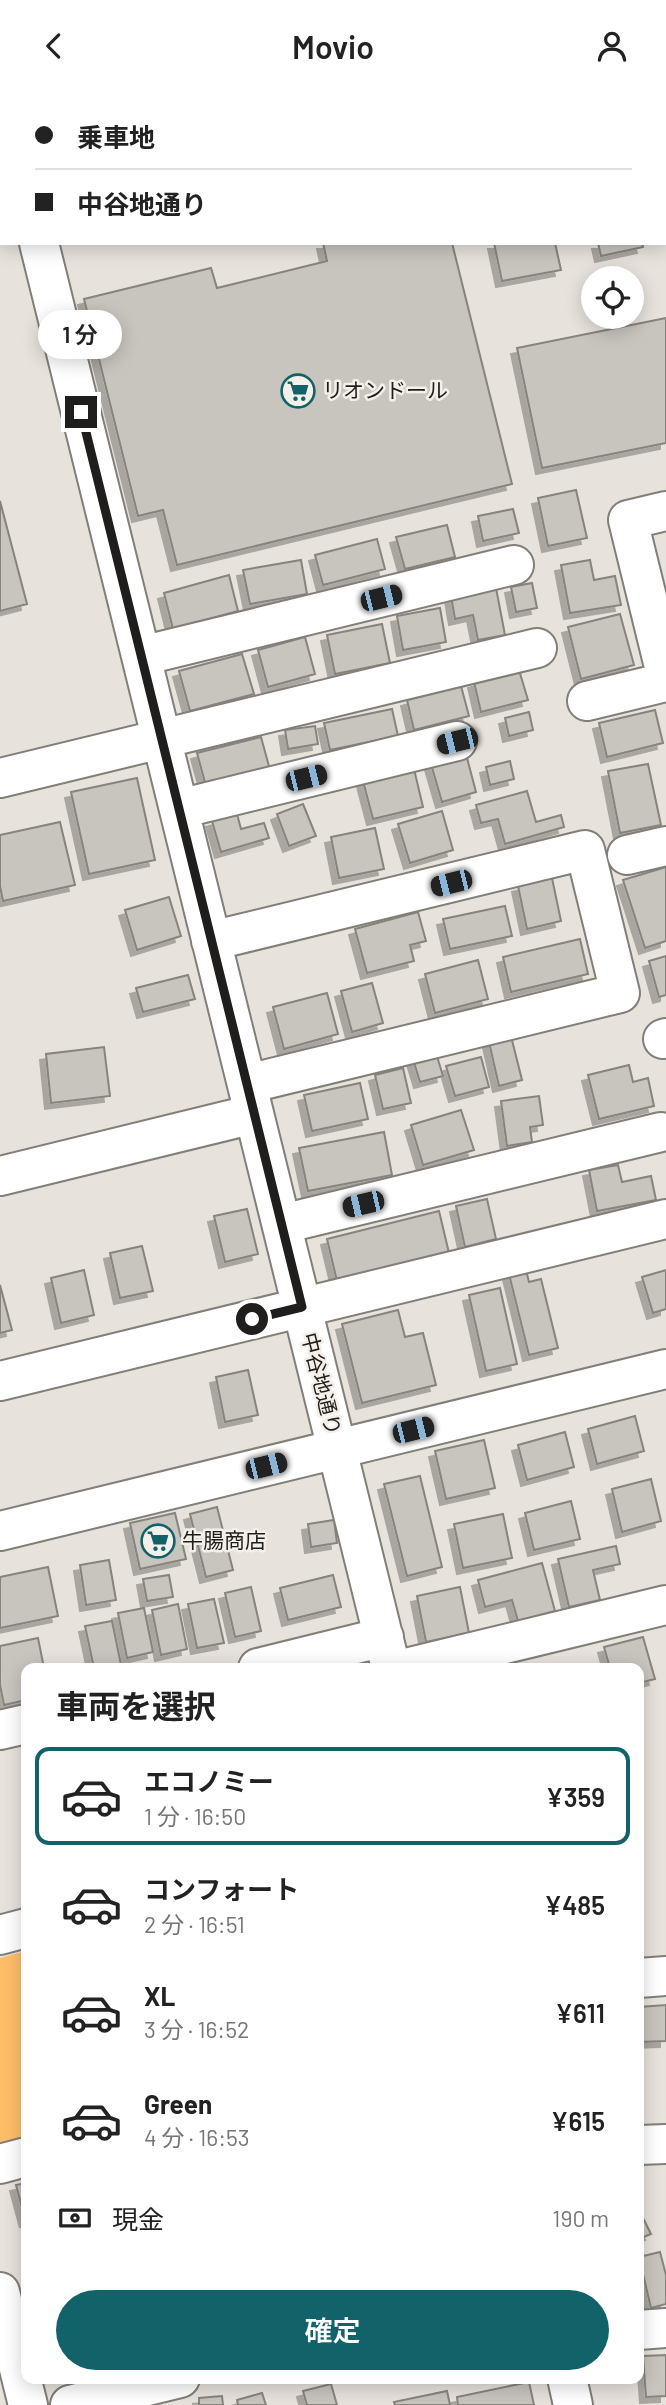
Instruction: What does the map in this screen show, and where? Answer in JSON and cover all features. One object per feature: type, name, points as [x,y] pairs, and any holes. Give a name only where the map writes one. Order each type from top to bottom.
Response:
[{"type":"street","name":"中谷地通り","points":[[39,245],[387,1653]]},
{"type":"street","points":[[666,510],[628,520],[666,675]]},
{"type":"street","points":[[141,656],[514,565]]},
{"type":"street","points":[[0,778],[537,648]]},
{"type":"street","points":[[587,701],[666,682]]},
{"type":"street","points":[[179,809],[457,741]]},
{"type":"street","points":[[627,855],[666,846]]},
{"type":"street","points":[[0,1176],[251,1099],[620,993],[585,850],[211,941]]},
{"type":"street","points":[[282,1224],[661,1132]]},
{"type":"street","points":[[0,1381],[666,1219]]},
{"type":"street","points":[[0,1531],[666,1369]]},
{"type":"street","points":[[426,1663],[666,1605]]},
{"type":"street","points":[[301,1663],[387,1653]]},
{"type":"street","points":[[0,1730],[21,1725]]},
{"type":"street","points":[[0,1935],[21,1930]]},
{"type":"street","points":[[644,1978],[666,1976]]},
{"type":"street","points":[[644,2145],[666,2144]]},
{"type":"street","points":[[0,2164],[21,2158]]},
{"type":"street","points":[[0,2292],[21,2377]]},
{"type":"street","points":[[644,2330],[666,2328]]},
{"type":"street","points":[[23,2384],[28,2405]]},
{"type":"street","points":[[70,2405],[156,2384]]},
{"type":"street","points":[[568,2384],[573,2405]]},
{"type":"shaded area","points":[[21,1952],[21,2138],[0,2144],[0,1958]]},
{"type":"building","name":"リオンドール","points":[[323,245],[452,245],[512,484],[177,565],[163,510],[138,516],[84,299],[211,268],[217,288],[327,261]]},
{"type":"building","points":[[494,245],[555,245],[561,270],[502,281]]},
{"type":"building","points":[[598,245],[643,247],[601,256]]},
{"type":"building","points":[[666,318],[666,443],[542,468],[517,348],[611,329],[644,329],[644,322]]},
{"type":"building","points":[[576,490],[587,538],[548,546],[538,498]]},
{"type":"building","points":[[0,501],[27,604],[0,611]]},
{"type":"building","points":[[513,509],[519,533],[483,541],[478,516]]},
{"type":"building","points":[[447,525],[455,557],[405,569],[396,537]]},
{"type":"building","points":[[377,539],[385,569],[323,585],[315,555]]},
{"type":"building","points":[[301,560],[307,594],[250,604],[243,570]]},
{"type":"building","points":[[590,560],[594,580],[615,576],[621,605],[570,613],[561,565]]},
{"type":"building","points":[[229,575],[238,611],[173,629],[164,593]]},
{"type":"building","points":[[532,583],[537,608],[516,612],[511,587]]},
{"type":"building","points":[[496,588],[505,635],[478,640],[473,615],[455,619],[451,596]]},
{"type":"building","points":[[440,608],[446,642],[403,650],[397,616]]},
{"type":"building","points":[[620,614],[634,665],[581,679],[568,627]]},
{"type":"building","points":[[382,624],[390,663],[335,674],[327,635]]},
{"type":"building","points":[[305,637],[315,674],[268,687],[258,650]]},
{"type":"building","points":[[242,654],[254,694],[190,711],[179,671]]},
{"type":"building","points":[[519,670],[528,700],[481,712],[474,682]]},
{"type":"building","points":[[461,686],[469,716],[414,730],[407,700]]},
{"type":"building","points":[[392,709],[398,736],[330,750],[324,723]]},
{"type":"building","points":[[655,710],[663,743],[607,757],[599,723]]},
{"type":"building","points":[[529,712],[533,730],[509,736],[505,718]]},
{"type":"building","points":[[315,726],[318,744],[288,749],[285,730]]},
{"type":"building","points":[[261,737],[270,770],[206,786],[197,753]]},
{"type":"building","points":[[466,754],[476,792],[442,802],[431,764]]},
{"type":"building","points":[[510,761],[514,779],[490,785],[486,767]]},
{"type":"building","points":[[648,764],[661,825],[620,833],[608,771]]},
{"type":"building","points":[[414,769],[423,807],[373,819],[363,781]]},
{"type":"building","points":[[137,778],[155,860],[89,874],[71,792]]},
{"type":"building","points":[[527,791],[536,822],[561,815],[564,827],[505,844],[498,819],[481,823],[476,805]]},
{"type":"building","points":[[303,804],[316,836],[289,846],[277,814]]},
{"type":"building","points":[[442,811],[453,850],[410,863],[398,824]]},
{"type":"building","points":[[237,814],[241,829],[264,823],[269,838],[221,852],[212,821]]},
{"type":"building","points":[[60,822],[75,885],[3,901],[0,886],[0,835]]},
{"type":"building","points":[[375,828],[384,869],[339,878],[331,837]]},
{"type":"building","points":[[666,867],[666,941],[645,948],[623,880]]},
{"type":"building","points":[[552,878],[561,921],[527,929],[518,886]]},
{"type":"building","points":[[169,897],[181,936],[137,950],[125,910]]},
{"type":"building","points":[[505,906],[512,936],[450,949],[443,919]]},
{"type":"building","points":[[418,912],[426,941],[410,945],[414,961],[367,973],[355,929]]},
{"type":"building","points":[[580,939],[588,974],[511,992],[503,957]]},
{"type":"building","points":[[666,956],[666,995],[659,997],[649,961]]},
{"type":"building","points":[[478,960],[488,999],[435,1013],[425,974]]},
{"type":"building","points":[[188,975],[195,999],[143,1012],[136,988]]},
{"type":"building","points":[[372,983],[383,1023],[352,1032],[341,991]]},
{"type":"building","points":[[327,993],[338,1034],[284,1049],[273,1007]]},
{"type":"building","points":[[511,1036],[522,1080],[499,1086],[489,1042]]},
{"type":"building","points":[[104,1047],[110,1096],[51,1103],[46,1054]]},
{"type":"building","points":[[436,1053],[443,1076],[420,1082],[413,1059]]},
{"type":"building","points":[[481,1057],[489,1087],[455,1096],[446,1066]]},
{"type":"building","points":[[629,1065],[633,1082],[648,1078],[654,1106],[599,1119],[588,1075]]},
{"type":"building","points":[[403,1068],[411,1103],[383,1109],[375,1075]]},
{"type":"building","points":[[360,1083],[368,1119],[312,1131],[304,1095]]},
{"type":"building","points":[[539,1096],[543,1125],[530,1127],[532,1142],[507,1146],[501,1101]]},
{"type":"building","points":[[461,1110],[474,1150],[423,1165],[411,1125]]},
{"type":"building","points":[[384,1132],[392,1175],[308,1191],[299,1148]]},
{"type":"building","points":[[618,1165],[622,1182],[651,1176],[656,1200],[597,1211],[589,1170]]},
{"type":"building","points":[[487,1199],[496,1239],[465,1247],[456,1206]]},
{"type":"building","points":[[247,1209],[258,1254],[225,1262],[214,1216]]},
{"type":"building","points":[[439,1211],[449,1253],[337,1281],[327,1239]]},
{"type":"building","points":[[142,1246],[153,1291],[120,1298],[110,1253]]},
{"type":"building","points":[[84,1270],[94,1315],[61,1323],[51,1278]]},
{"type":"building","points":[[526,1270],[529,1282],[541,1279],[558,1348],[529,1355],[509,1274]]},
{"type":"building","points":[[666,1270],[666,1309],[653,1313],[642,1277]]},
{"type":"building","points":[[0,1285],[12,1330],[0,1333]]},
{"type":"building","points":[[500,1288],[517,1364],[486,1371],[469,1295]]},
{"type":"building","points":[[398,1310],[405,1337],[423,1333],[436,1385],[362,1403],[342,1324]]},
{"type":"building","points":[[248,1370],[258,1415],[225,1422],[216,1377]]},
{"type":"building","points":[[635,1416],[644,1451],[597,1464],[588,1429]]},
{"type":"building","points":[[565,1432],[574,1467],[527,1480],[518,1445]]},
{"type":"building","points":[[484,1440],[495,1488],[446,1499],[435,1451]]},
{"type":"building","points":[[420,1476],[442,1567],[407,1576],[384,1484]]},
{"type":"building","points":[[651,1479],[661,1521],[622,1532],[612,1489]]},
{"type":"building","points":[[571,1501],[580,1539],[534,1550],[525,1513]]},
{"type":"building","points":[[217,1507],[233,1570],[206,1577],[190,1514]]},
{"type":"building","name":"牛腸商店","points":[[175,1513],[186,1559],[140,1569],[130,1523]]},
{"type":"building","points":[[503,1514],[512,1558],[463,1568],[454,1524]]},
{"type":"building","points":[[334,1520],[337,1543],[311,1547],[308,1524]]},
{"type":"building","points":[[616,1546],[620,1564],[593,1570],[600,1600],[569,1607],[558,1559]]},
{"type":"building","points":[[109,1560],[116,1600],[86,1605],[80,1565]]},
{"type":"building","points":[[542,1563],[555,1611],[518,1621],[512,1600],[485,1607],[478,1580]]},
{"type":"building","points":[[48,1567],[58,1616],[0,1628],[0,1577]]},
{"type":"building","points":[[169,1575],[173,1597],[147,1601],[143,1579]]},
{"type":"building","points":[[333,1575],[341,1607],[288,1620],[280,1588]]},
{"type":"building","points":[[251,1587],[261,1631],[235,1637],[225,1593]]},
{"type":"building","points":[[460,1587],[469,1633],[426,1642],[417,1596]]},
{"type":"building","points":[[214,1599],[224,1643],[197,1648],[188,1604]]},
{"type":"building","points":[[178,1604],[187,1649],[161,1655],[152,1610]]},
{"type":"building","points":[[144,1608],[153,1652],[127,1658],[118,1613]]},
{"type":"building","points":[[112,1621],[121,1663],[93,1663],[85,1626]]},
{"type":"building","points":[[643,1637],[655,1679],[644,1682],[644,1663],[609,1663],[604,1647]]},
{"type":"building","points":[[38,1638],[43,1663],[21,1663],[21,1701],[4,1705],[0,1685],[0,1646]]},
{"type":"building","points":[[666,2005],[666,2041],[644,2042],[644,2007]]},
{"type":"building","points":[[21,2184],[21,2204],[16,2185]]},
{"type":"building","points":[[644,2220],[651,2234],[644,2237]]},
{"type":"building","points":[[660,2252],[666,2275],[666,2304],[651,2308],[644,2278],[644,2256]]},
{"type":"building","points":[[666,2355],[666,2396],[646,2397],[644,2356]]},
{"type":"building","points":[[331,2384],[337,2405],[307,2405],[303,2391]]},
{"type":"building","points":[[529,2384],[534,2405],[458,2405],[457,2397]]},
{"type":"building","points":[[447,2391],[450,2405],[395,2405],[394,2402]]},
{"type":"building","points":[[262,2393],[266,2405],[238,2405],[237,2400]]},
{"type":"building","points":[[222,2396],[223,2405],[199,2405],[199,2398]]},
{"type":"place","name":"リオンドール","points":[[298,391]]},
{"type":"place","name":"牛腸商店","points":[[158,1541]]},
{"type":"route","points":[[81,412],[302,1307],[252,1319]]}]
